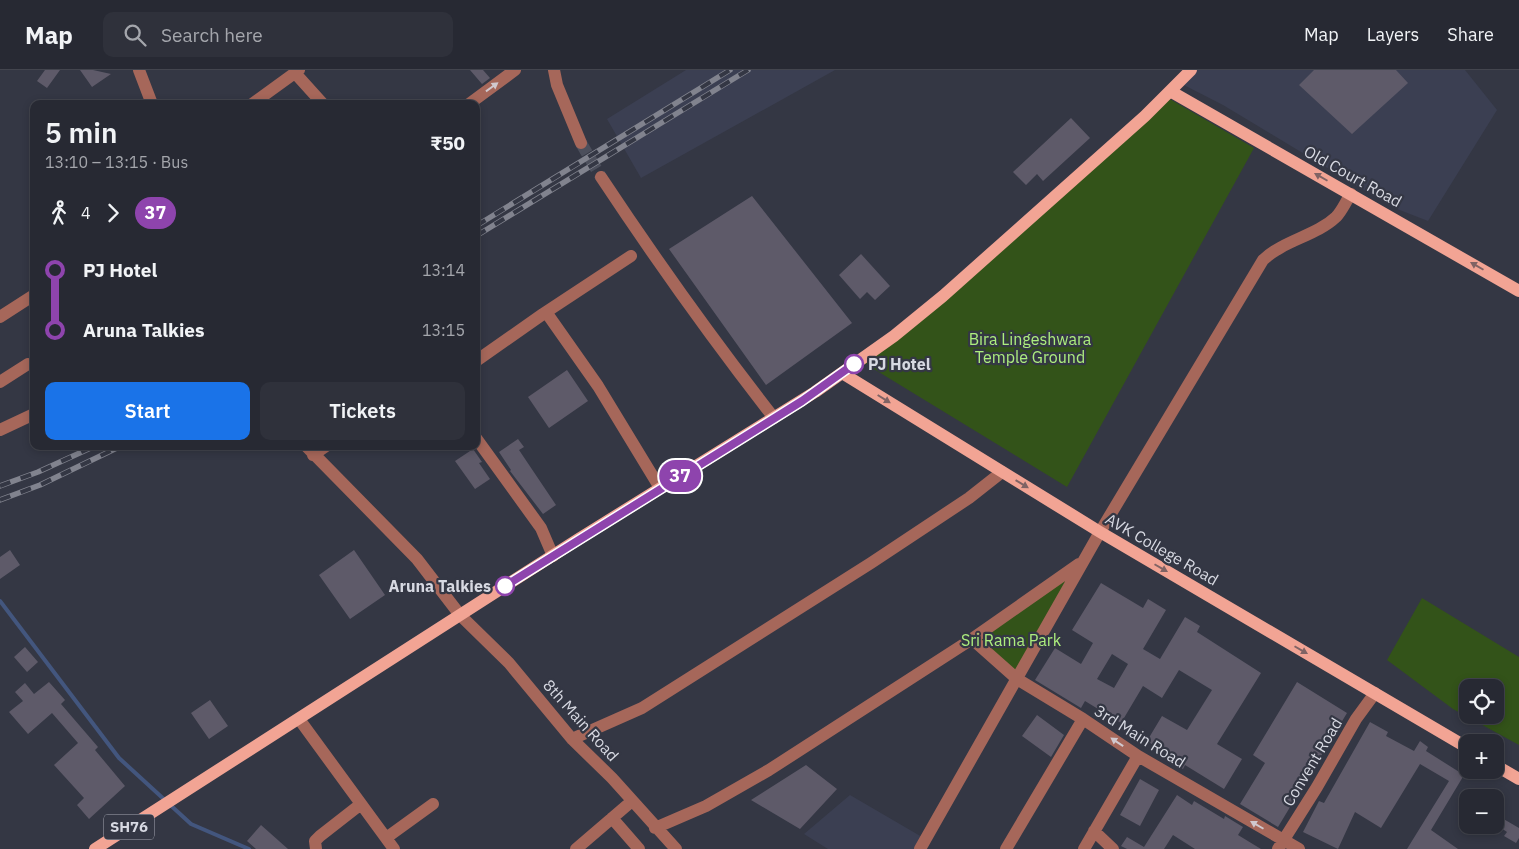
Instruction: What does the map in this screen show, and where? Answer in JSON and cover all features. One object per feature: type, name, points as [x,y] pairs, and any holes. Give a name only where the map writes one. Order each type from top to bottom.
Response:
[{"type":"main road","name":"SH76","points":[[95,849],[842,373],[894,336],[943,296],[1145,116],[1192,70]]},
{"type":"main road","name":"Old Court Road","points":[[1170,91],[1519,291]]},
{"type":"main road","name":"AVK College Road","points":[[842,373],[1100,532],[1459,743]]},
{"type":"main road","points":[[1504,770],[1519,779]]},
{"type":"street","points":[[139,70],[150,100]]},
{"type":"street","points":[[474,100],[515,70]]},
{"type":"street","points":[[554,70],[557,85],[581,143]]},
{"type":"street","points":[[257,100],[297,71],[320,100]]},
{"type":"street","points":[[601,177],[644,242],[774,418]]},
{"type":"street","points":[[920,849],[1083,561],[1263,260],[1273,250],[1328,223],[1338,215],[1350,194]]},
{"type":"street","points":[[480,358],[631,256]]},
{"type":"street","points":[[0,317],[30,298]]},
{"type":"street","points":[[546,312],[598,386],[660,488]]},
{"type":"street","points":[[0,382],[28,364]]},
{"type":"street","points":[[0,430],[30,416]]},
{"type":"street","points":[[480,444],[541,528],[553,556]]},
{"type":"street","name":"8th Main Road","points":[[310,451],[417,559],[460,615],[508,663],[572,739],[632,800],[676,849]]},
{"type":"street","points":[[572,739],[642,708],[863,568],[968,498],[1002,472]]},
{"type":"street","points":[[656,828],[706,806],[769,770],[972,639],[1083,561]]},
{"type":"street","name":"3rd Main Road","points":[[972,639],[1017,679],[1084,719],[1138,756],[1281,844],[1300,849]]},
{"type":"street","name":"Convent Road","points":[[1281,844],[1356,720],[1375,693]]},
{"type":"street","points":[[299,718],[394,849]]},
{"type":"street","points":[[1006,849],[1084,719]]},
{"type":"street","points":[[1084,849],[1138,756]]},
{"type":"street","points":[[576,849],[632,800]]},
{"type":"street","points":[[316,849],[315,841],[360,804]]},
{"type":"street","points":[[386,838],[434,804]]},
{"type":"street","points":[[612,818],[638,849]]},
{"type":"street","points":[[1094,831],[1112,849]]},
{"type":"shaded area","points":[[686,70],[835,70],[641,178],[607,119]]},
{"type":"shaded area","points":[[1192,70],[1465,70],[1497,110],[1428,221],[1392,207],[1223,105],[1178,82]]},
{"type":"shaded area","points":[[850,795],[922,837],[915,849],[828,849],[804,834]]},
{"type":"green space","name":"Bira Lingeshwara Temple Ground","points":[[1168,98],[1254,148],[1067,487],[864,363]]},
{"type":"green space","name":"Sri Rama Park","points":[[1073,572],[1017,672],[976,639]]},
{"type":"green space","points":[[1422,598],[1519,657],[1519,745],[1504,737],[1504,734],[1499,734],[1480,724],[1504,724],[1504,679],[1459,679],[1459,712],[1387,660]]},
{"type":"building","points":[[45,70],[60,70],[47,88],[37,81]]},
{"type":"building","points":[[80,70],[93,70],[111,74],[92,87]]},
{"type":"building","points":[[470,70],[483,70],[490,78],[482,84]]},
{"type":"building","points":[[1314,70],[1396,70],[1408,83],[1352,134],[1299,85]]},
{"type":"building","points":[[1071,118],[1090,138],[1043,181],[1037,174],[1026,185],[1013,172]]},
{"type":"building","points":[[752,196],[852,323],[766,385],[669,249]]},
{"type":"building","points":[[861,254],[890,286],[875,300],[867,292],[860,299],[839,275]]},
{"type":"building","points":[[567,370],[588,401],[549,428],[528,397]]},
{"type":"building","points":[[518,439],[524,447],[519,450],[556,505],[543,514],[510,471],[499,452]]},
{"type":"building","points":[[474,450],[482,462],[479,463],[490,479],[475,489],[455,461]]},
{"type":"building","points":[[10,550],[20,565],[0,579],[0,557]]},
{"type":"building","points":[[354,550],[385,595],[350,619],[319,575]]},
{"type":"building","points":[[1101,583],[1143,608],[1148,599],[1166,610],[1143,649],[1160,659],[1185,617],[1200,626],[1197,632],[1261,673],[1217,744],[1242,759],[1224,789],[1185,765],[1183,769],[1166,759],[1169,755],[1147,741],[1162,716],[1187,730],[1212,690],[1179,670],[1162,698],[1143,686],[1121,723],[1085,701],[1081,708],[1035,680],[1055,648],[1081,664],[1093,643],[1072,630]],"holes":[[[1112,654],[1128,664],[1114,688],[1097,679]]]},
{"type":"building","points":[[25,647],[38,662],[27,672],[14,657]]},
{"type":"building","points":[[49,682],[65,700],[61,704],[98,747],[95,750],[125,786],[89,819],[77,805],[84,798],[54,765],[78,743],[52,713],[28,734],[9,712],[23,701],[15,692],[25,683],[34,694]]},
{"type":"building","points":[[1297,682],[1347,713],[1278,827],[1240,804],[1265,763],[1253,755]]},
{"type":"building","points":[[210,700],[228,726],[209,739],[191,713]]},
{"type":"building","points":[[1037,715],[1064,735],[1051,757],[1022,736]]},
{"type":"building","points":[[1370,722],[1388,732],[1386,736],[1414,751],[1420,741],[1428,747],[1426,751],[1459,772],[1459,779],[1462,779],[1431,830],[1458,849],[1407,849],[1449,781],[1420,764],[1381,828],[1355,812],[1338,849],[1303,832],[1319,801],[1324,803]]},
{"type":"building","points":[[806,765],[837,789],[800,829],[751,800]]},
{"type":"building","points":[[1140,779],[1159,790],[1140,826],[1120,815]]},
{"type":"building","points":[[1177,795],[1192,805],[1194,801],[1224,819],[1225,816],[1243,827],[1238,835],[1261,849],[1195,849],[1173,835],[1164,849],[1127,849],[1121,846],[1127,837],[1144,847]]},
{"type":"building","points":[[1504,819],[1519,828],[1519,838],[1516,843],[1504,836],[1507,832],[1504,830]]},
{"type":"building","points":[[261,825],[288,849],[256,849],[247,841]]},
{"type":"waterway","points":[[0,601],[119,758],[191,824],[249,849]]},
{"type":"tunnel","points":[[581,143],[601,177]]},
{"type":"railway","points":[[480,224],[730,70]]},
{"type":"railway","points":[[480,234],[748,70]]},
{"type":"railway","points":[[0,486],[38,472],[86,450]]},
{"type":"railway","points":[[0,500],[40,485],[113,450]]},
{"type":"bus line","name":"37","points":[[505,586],[802,401],[854,364]]},
{"type":"place","name":"PJ Hotel","points":[[854,364]]},
{"type":"place","name":"Aruna Talkies","points":[[505,586]]}]
